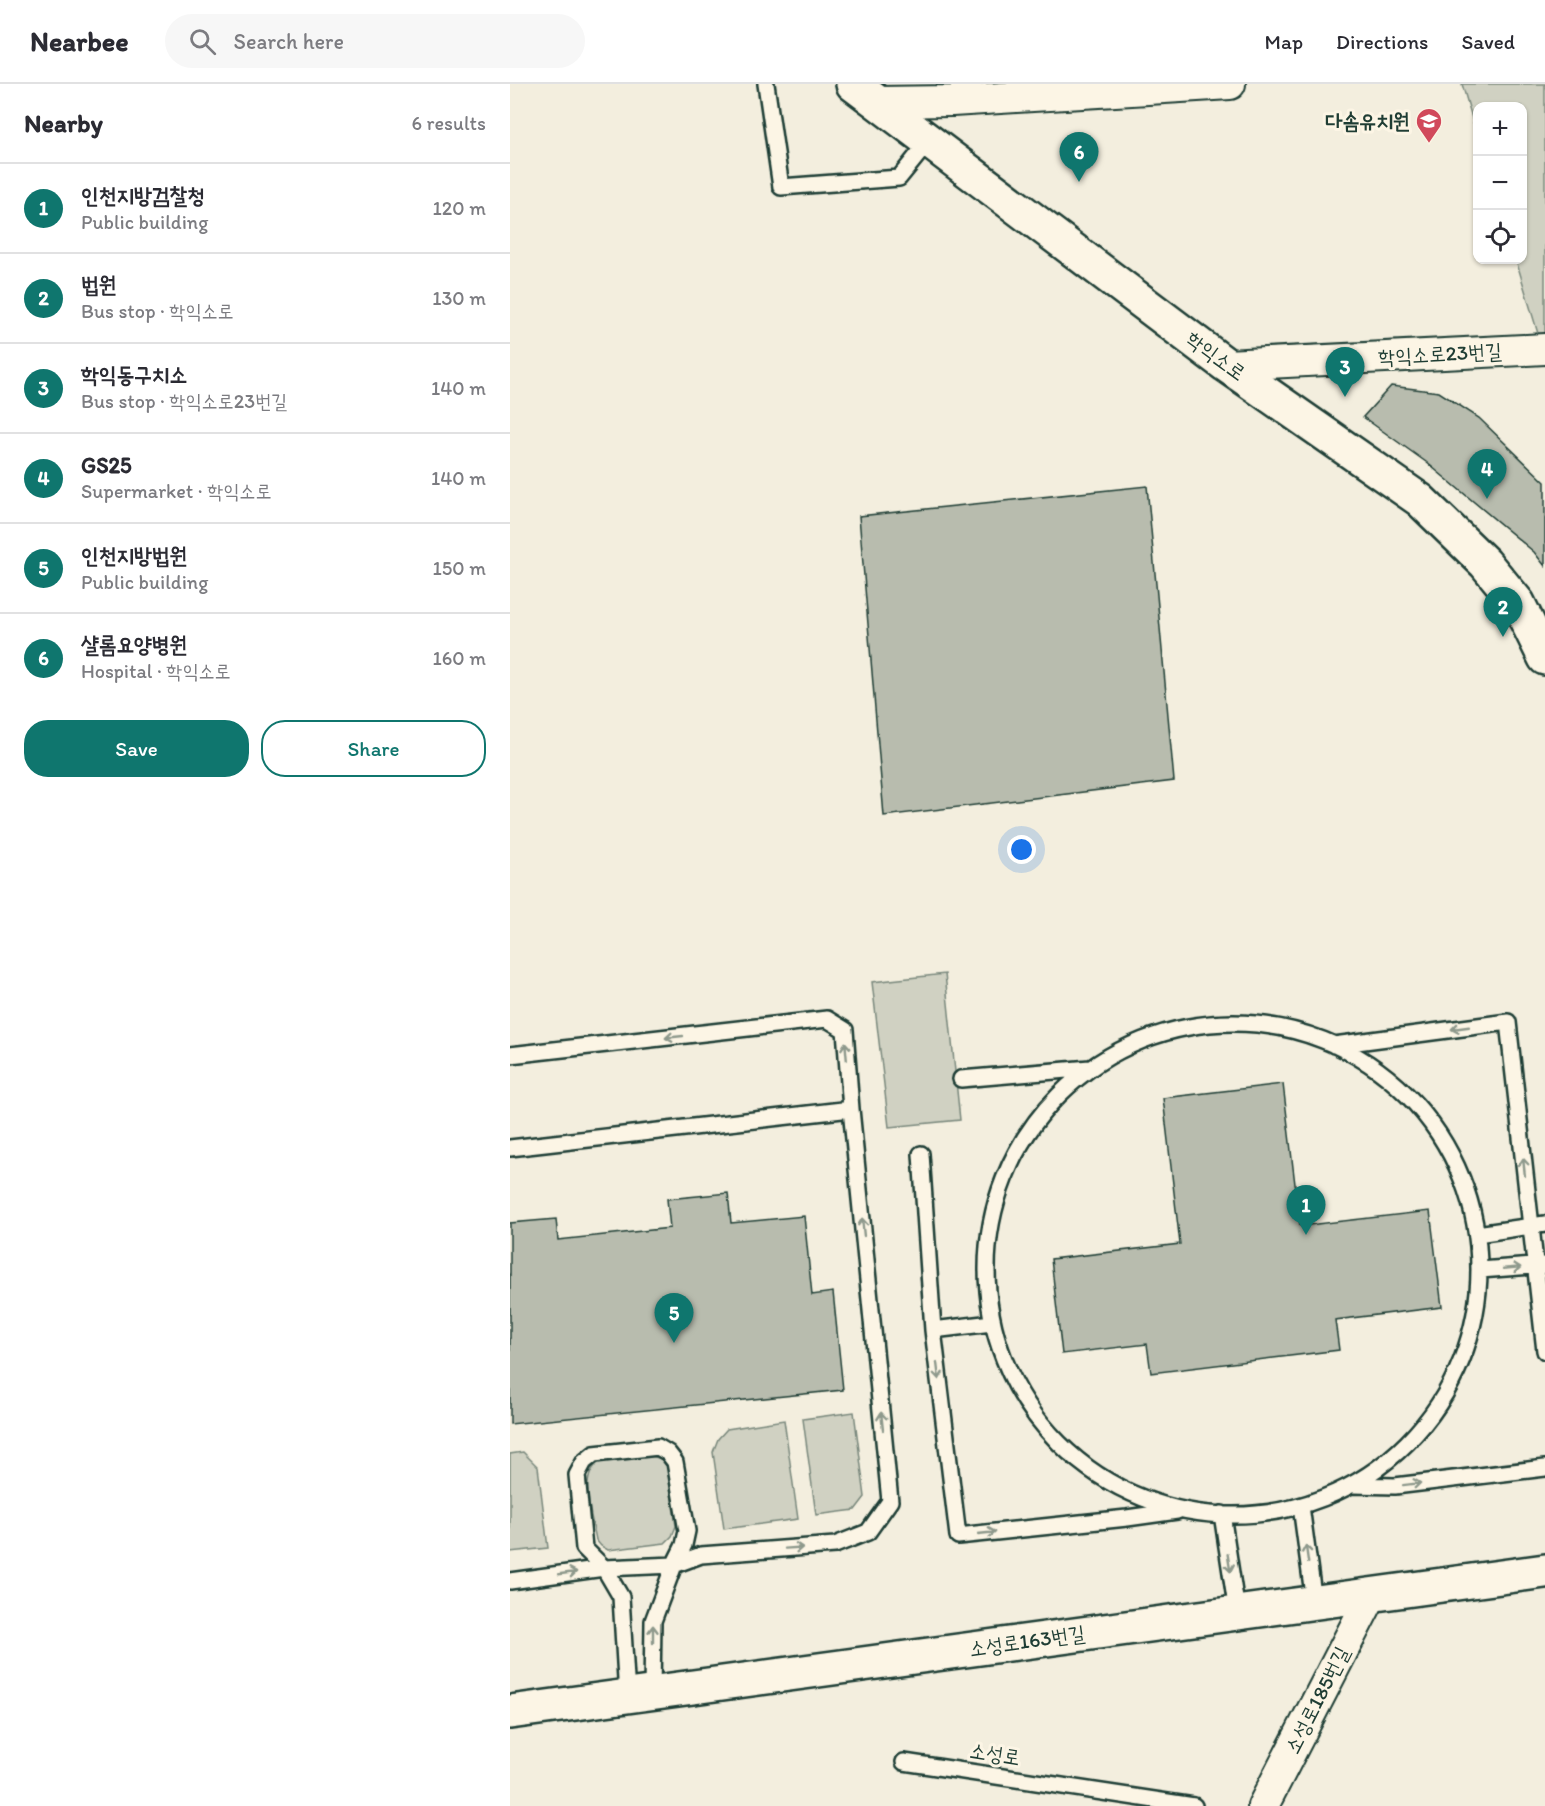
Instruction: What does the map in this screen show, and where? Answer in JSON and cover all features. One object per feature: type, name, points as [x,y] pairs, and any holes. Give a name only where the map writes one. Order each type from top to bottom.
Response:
[{"type":"street","points":[[865,93],[952,101],[1150,86],[1230,84]]},
{"type":"street","name":"학익소로","points":[[865,93],[1226,365],[1420,500],[1485,563],[1518,603],[1545,658]]},
{"type":"street","name":"학익소로23번길","points":[[1226,365],[1545,349]]},
{"type":"street","name":"소성로163번길","points":[[510,1712],[1545,1571]]},
{"type":"street","name":"소성로185번길","points":[[1263,1806],[1372,1594]]},
{"type":"lane","points":[[766,84],[781,187],[898,178],[929,141]]},
{"type":"lane","points":[[510,1055],[827,1019],[845,1030],[890,1501],[868,1532],[835,1545],[701,1555],[674,1565],[603,1568],[510,1581]]},
{"type":"lane","points":[[1334,1045],[1508,1022],[1538,1225],[1545,1350]]},
{"type":"lane","points":[[1201,1024],[1260,1024],[1318,1038],[1334,1045],[1361,1058],[1398,1085],[1430,1120],[1455,1160],[1472,1204],[1480,1250],[1479,1297],[1470,1342],[1451,1386],[1425,1424],[1392,1458],[1353,1485],[1311,1504],[1265,1514],[1205,1514],[1147,1500],[1094,1473],[1049,1434],[1015,1386],[993,1330],[985,1272],[992,1212],[1012,1156],[1046,1107],[1090,1068],[1143,1040],[1201,1024]]},
{"type":"lane","points":[[961,1080],[1090,1068]]},
{"type":"lane","points":[[510,1148],[851,1109]]},
{"type":"lane","points":[[921,1154],[933,1330],[958,1536],[1185,1510]]},
{"type":"lane","points":[[1477,1234],[1538,1225]]},
{"type":"lane","points":[[1480,1270],[1540,1265]]},
{"type":"lane","points":[[933,1330],[992,1323]]},
{"type":"lane","points":[[658,1447],[668,1453],[675,1462],[687,1531],[684,1545],[653,1621],[640,1694],[621,1597],[603,1568],[584,1548],[577,1475],[584,1462],[594,1454],[658,1447]]},
{"type":"lane","points":[[1353,1485],[1395,1486],[1545,1468]]},
{"type":"lane","points":[[1300,1506],[1314,1602]]},
{"type":"lane","points":[[1222,1514],[1237,1612]]},
{"type":"lane","name":"소성로","points":[[904,1762],[1194,1806]]},
{"type":"shaded area","points":[[1462,84],[1545,84],[1545,336],[1539,337],[1517,264],[1527,264],[1527,102],[1473,102],[1473,121]]},
{"type":"shaded area","points":[[945,974],[960,1120],[889,1127],[872,982]]},
{"type":"shaded area","points":[[854,1412],[865,1497],[855,1510],[816,1515],[803,1419]]},
{"type":"shaded area","points":[[784,1420],[798,1519],[724,1529],[713,1452],[718,1439],[727,1429]]},
{"type":"shaded area","points":[[523,1452],[538,1467],[548,1548],[510,1552],[510,1454]]},
{"type":"shaded area","points":[[652,1456],[661,1459],[667,1466],[676,1526],[672,1536],[665,1543],[608,1550],[596,1540],[589,1508],[588,1486],[594,1467],[605,1460]]},
{"type":"building","points":[[1391,386],[1439,392],[1479,418],[1545,482],[1545,566],[1534,552],[1426,462],[1363,417]]},
{"type":"building","points":[[1147,486],[1174,781],[884,816],[859,516]]},
{"type":"building","points":[[1283,1084],[1300,1226],[1430,1211],[1442,1307],[1335,1320],[1339,1350],[1151,1373],[1147,1344],[1062,1354],[1051,1259],[1180,1244],[1163,1098]]},
{"type":"building","points":[[728,1193],[731,1223],[804,1216],[812,1295],[833,1292],[843,1390],[510,1424],[510,1223],[556,1219],[558,1240],[670,1228],[667,1199]]},
{"type":"place","name":"다솜유치원","points":[[1429,144]]},
{"type":"place","name":"샬롬요양병원","points":[[1079,182]]},
{"type":"place","name":"학익동구치소","points":[[1345,397]]},
{"type":"place","name":"GS25","points":[[1487,499]]},
{"type":"place","name":"법원","points":[[1503,637]]},
{"type":"place","name":"인천지방검찰청","points":[[1306,1235]]},
{"type":"place","name":"인천지방법원","points":[[674,1343]]}]
